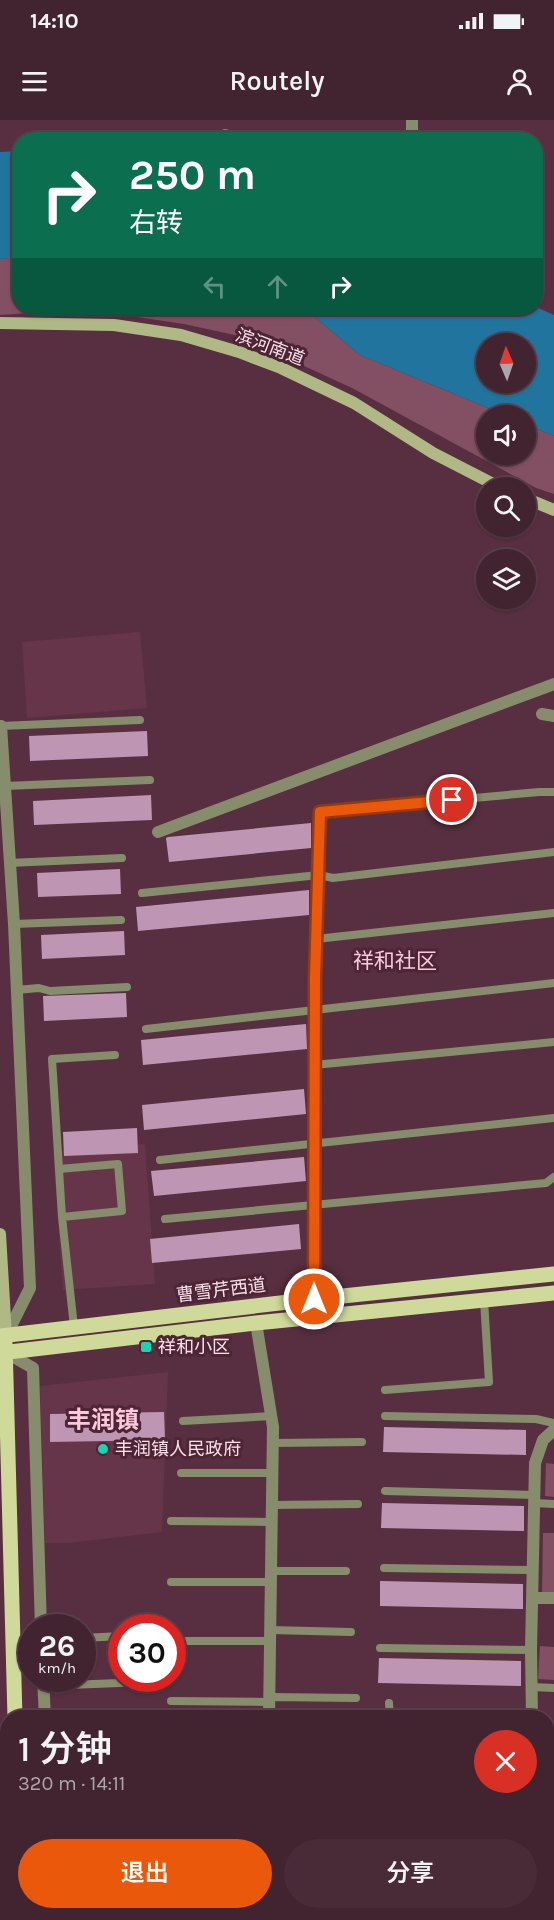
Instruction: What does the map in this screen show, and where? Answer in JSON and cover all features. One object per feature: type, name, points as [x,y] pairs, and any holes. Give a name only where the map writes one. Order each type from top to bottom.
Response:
[{"type":"main road","name":"曹雪芹西道","points":[[3,1336],[314,1299],[554,1274]]},
{"type":"main road","name":"曹雪芹西道","points":[[3,1352],[256,1323],[554,1293]]},
{"type":"main road","points":[[3,1336],[15,1710]]},
{"type":"street","name":"滨河南道","points":[[0,323],[114,325],[181,335],[239,352],[281,368],[354,403],[433,453],[480,477]]},
{"type":"street","points":[[536,503],[554,510]]},
{"type":"street","points":[[158,832],[554,684]]},
{"type":"street","points":[[1,726],[14,924],[30,1288],[3,1336]]},
{"type":"street","points":[[314,1299],[314,1010],[320,812]]},
{"type":"street","points":[[0,1234],[3,1336]]},
{"type":"street","points":[[256,1323],[272,1416],[273,1443],[269,1710]]},
{"type":"street","points":[[3,1352],[33,1368],[41,1614]]},
{"type":"street","points":[[532,1710],[535,1462],[543,1440],[554,1430]]},
{"type":"street","points":[[532,1598],[554,1598]]},
{"type":"street","points":[[44,1692],[45,1710]]},
{"type":"lane","points":[[1,726],[140,720]]},
{"type":"lane","points":[[5,786],[150,780]]},
{"type":"lane","points":[[320,812],[554,792]]},
{"type":"lane","points":[[142,893],[319,875],[333,878],[554,852]]},
{"type":"lane","points":[[9,863],[122,858]]},
{"type":"lane","points":[[316,939],[554,913]]},
{"type":"lane","points":[[14,924],[121,920]]},
{"type":"lane","points":[[146,1029],[554,982]]},
{"type":"lane","points":[[16,990],[39,988],[50,991],[126,987]]},
{"type":"lane","points":[[314,1065],[554,1042]]},
{"type":"lane","points":[[74,1327],[62,1217],[52,1059],[115,1055]]},
{"type":"lane","points":[[160,1160],[554,1118]]},
{"type":"lane","points":[[59,1169],[118,1164],[122,1211],[62,1217]]},
{"type":"lane","points":[[165,1220],[546,1183],[554,1177]]},
{"type":"lane","points":[[385,1390],[489,1382],[484,1300]]},
{"type":"lane","points":[[183,1421],[272,1416]]},
{"type":"lane","points":[[385,1416],[536,1419],[554,1423]]},
{"type":"lane","points":[[273,1443],[362,1442]]},
{"type":"lane","points":[[180,1473],[273,1473]]},
{"type":"lane","points":[[385,1491],[534,1499],[554,1504]]},
{"type":"lane","points":[[271,1505],[358,1504]]},
{"type":"lane","points":[[171,1521],[272,1522]]},
{"type":"lane","points":[[384,1568],[533,1570]]},
{"type":"lane","points":[[171,1582],[346,1571]]},
{"type":"lane","points":[[186,1640],[351,1632]]},
{"type":"lane","points":[[380,1648],[531,1650]]},
{"type":"lane","points":[[532,1687],[554,1688]]},
{"type":"lane","points":[[171,1701],[356,1698]]},
{"type":"lane","points":[[389,1703],[389,1710]]},
{"type":"shaded area","points":[[12,258],[12,314],[0,315],[0,259]]},
{"type":"shaded area","points":[[123,315],[312,315],[360,355],[481,405],[476,405],[476,455],[352,388],[239,336],[184,324]]},
{"type":"shaded area","points":[[536,429],[554,436],[554,494],[536,488],[536,477],[516,477],[494,465],[536,465]]},
{"type":"shaded area","points":[[140,632],[147,708],[27,718],[22,642]]},
{"type":"shaded area","points":[[145,1144],[155,1284],[63,1290],[53,1151]]},
{"type":"shaded area","name":"丰润镇人民政府","points":[[168,1372],[162,1532],[69,1543],[45,1543],[40,1386]]},
{"type":"shaded area","points":[[546,1463],[554,1464],[554,1497],[545,1496]]},
{"type":"shaded area","points":[[543,1533],[554,1533],[554,1594],[542,1594]]},
{"type":"shaded area","points":[[540,1646],[554,1647],[554,1680],[538,1679]]},
{"type":"water","points":[[12,151],[12,258],[0,259],[0,152]]},
{"type":"water","points":[[543,310],[554,315],[554,436],[536,429],[536,405],[481,405],[360,355],[312,315],[543,315]]},
{"type":"building","points":[[147,731],[148,756],[30,761],[29,736]]},
{"type":"building","points":[[151,795],[152,820],[34,825],[33,801]]},
{"type":"building","points":[[311,823],[311,848],[169,862],[166,838],[168,837]]},
{"type":"building","points":[[120,869],[121,894],[38,897],[37,873]]},
{"type":"building","points":[[309,890],[309,915],[138,931],[136,907]]},
{"type":"building","points":[[124,931],[125,955],[42,959],[41,935]]},
{"type":"building","points":[[126,993],[127,1017],[44,1021],[43,996]]},
{"type":"building","points":[[306,1024],[307,1049],[143,1065],[141,1040]]},
{"type":"building","points":[[304,1089],[306,1114],[144,1130],[142,1105]]},
{"type":"building","points":[[137,1128],[138,1153],[64,1156],[63,1132]]},
{"type":"building","points":[[304,1157],[306,1181],[154,1196],[151,1171]]},
{"type":"building","points":[[299,1224],[301,1249],[152,1263],[150,1239]]},
{"type":"building","name":"丰润镇人民政府","points":[[164,1412],[165,1440],[50,1442],[50,1414]]},
{"type":"building","points":[[384,1427],[526,1430],[526,1455],[383,1452]]},
{"type":"building","points":[[382,1503],[524,1506],[524,1531],[381,1528]]},
{"type":"building","points":[[380,1581],[523,1584],[523,1609],[380,1606]]},
{"type":"building","points":[[379,1658],[521,1661],[521,1686],[378,1683]]},
{"type":"place","name":"祥和小区","points":[[146,1347]]},
{"type":"place","name":"丰润镇人民政府","points":[[103,1449]]},
{"type":"district","name":"祥和社区","points":[[395,961]]},
{"type":"district","name":"丰润镇","points":[[103,1420]]},
{"type":"route","points":[[314,1299],[315,978],[320,812],[452,800]]}]
